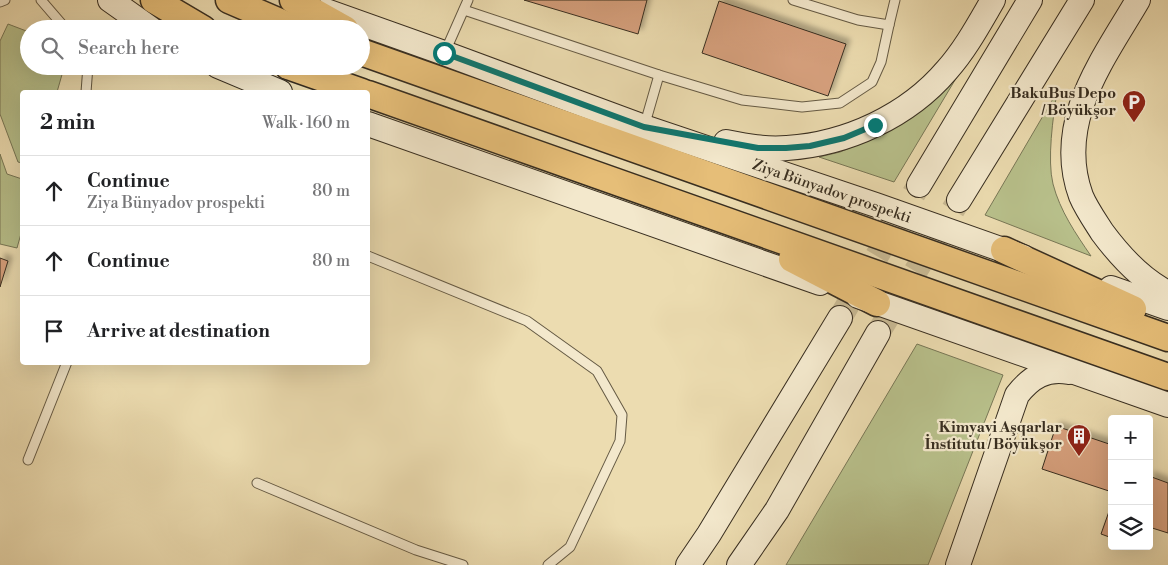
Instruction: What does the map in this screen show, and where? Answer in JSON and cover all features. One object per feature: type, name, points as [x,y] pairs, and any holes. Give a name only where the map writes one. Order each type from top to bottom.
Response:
[{"type":"main road","points":[[110,0],[138,20]]},
{"type":"main road","points":[[154,0],[188,20]]},
{"type":"main road","points":[[229,0],[275,20]]},
{"type":"main road","points":[[293,0],[329,20]]},
{"type":"main road","name":"Ziya Bünyadov prospekti","points":[[299,0],[350,20]]},
{"type":"main road","points":[[644,127],[758,148],[810,146],[844,138],[882,121],[904,109],[925,94],[948,69],[993,0]]},
{"type":"main road","points":[[919,185],[1030,0]]},
{"type":"main road","points":[[959,200],[1082,0]]},
{"type":"main road","points":[[1138,0],[1083,97],[1075,129],[1074,161],[1081,196],[1113,248],[1141,274],[1168,294]]},
{"type":"main road","name":"Ziya Bünyadov prospekti","points":[[370,27],[644,127],[876,205],[1168,308]]},
{"type":"main road","points":[[370,43],[434,78]]},
{"type":"main road","name":"Ziya Bünyadov prospekti","points":[[370,55],[1168,338]]},
{"type":"main road","points":[[239,75],[275,90]]},
{"type":"main road","points":[[314,75],[356,90]]},
{"type":"main road","points":[[370,95],[1168,377]]},
{"type":"main road","points":[[370,125],[1168,405]]},
{"type":"main road","points":[[689,168],[876,205]]},
{"type":"main road","points":[[704,213],[877,303]]},
{"type":"main road","points":[[1004,250],[1168,325]]},
{"type":"main road","points":[[688,565],[714,526],[840,318]]},
{"type":"main road","points":[[739,565],[777,510],[878,333]]},
{"type":"main road","points":[[958,565],[1017,395],[1033,378],[1045,372],[1058,370],[1081,374]]},
{"type":"lane","points":[[0,2],[6,0]]},
{"type":"lane","points":[[40,0],[58,20]]},
{"type":"lane","points":[[444,53],[468,0]]},
{"type":"lane","points":[[793,0],[858,20],[889,25]]},
{"type":"lane","points":[[464,10],[659,75],[742,100],[802,107],[840,103],[872,82],[881,62],[895,0]]},
{"type":"lane","points":[[86,90],[87,75]]},
{"type":"lane","points":[[644,127],[659,75]]},
{"type":"lane","points":[[370,257],[527,321],[596,371],[622,415],[620,441],[570,547],[548,565]]},
{"type":"lane","points":[[28,460],[66,365]]},
{"type":"lane","points":[[257,483],[416,550],[463,565]]},
{"type":"green space","points":[[8,24],[20,29],[20,75],[62,75],[58,90],[20,90],[20,162],[18,162],[0,114],[0,41]]},
{"type":"green space","points":[[967,60],[894,182],[819,157],[840,152],[871,139]]},
{"type":"green space","points":[[1057,92],[1052,126],[1051,174],[1053,184],[1064,213],[1091,256],[985,215]]},
{"type":"green space","points":[[0,154],[7,174],[20,178],[20,237],[17,248],[0,244]]},
{"type":"green space","points":[[917,344],[1003,375],[928,565],[786,565]]},
{"type":"building","points":[[524,0],[647,0],[638,34]]},
{"type":"building","points":[[719,1],[846,44],[828,96],[702,53]]},
{"type":"building","points":[[0,258],[8,261],[0,287]]},
{"type":"building","name":"Kimyavi Aşqarlar İnstitutu / Böyükşor","points":[[1056,426],[1108,444],[1108,491],[1042,469]]},
{"type":"building","points":[[1153,477],[1168,483],[1168,533],[1153,528]]},
{"type":"building","points":[[1108,514],[1108,537],[1101,534]]},
{"type":"tunnel","points":[[840,318],[919,185]]},
{"type":"tunnel","points":[[878,333],[959,200]]},
{"type":"place","name":"BakuBus Depo / Böyükşor","points":[[1134,123]]},
{"type":"place","name":"Kimyavi Aşqarlar İnstitutu / Böyükşor","points":[[1079,457]]},
{"type":"route","points":[[444,53],[644,127],[758,148],[810,146],[844,138],[875,125]]}]
